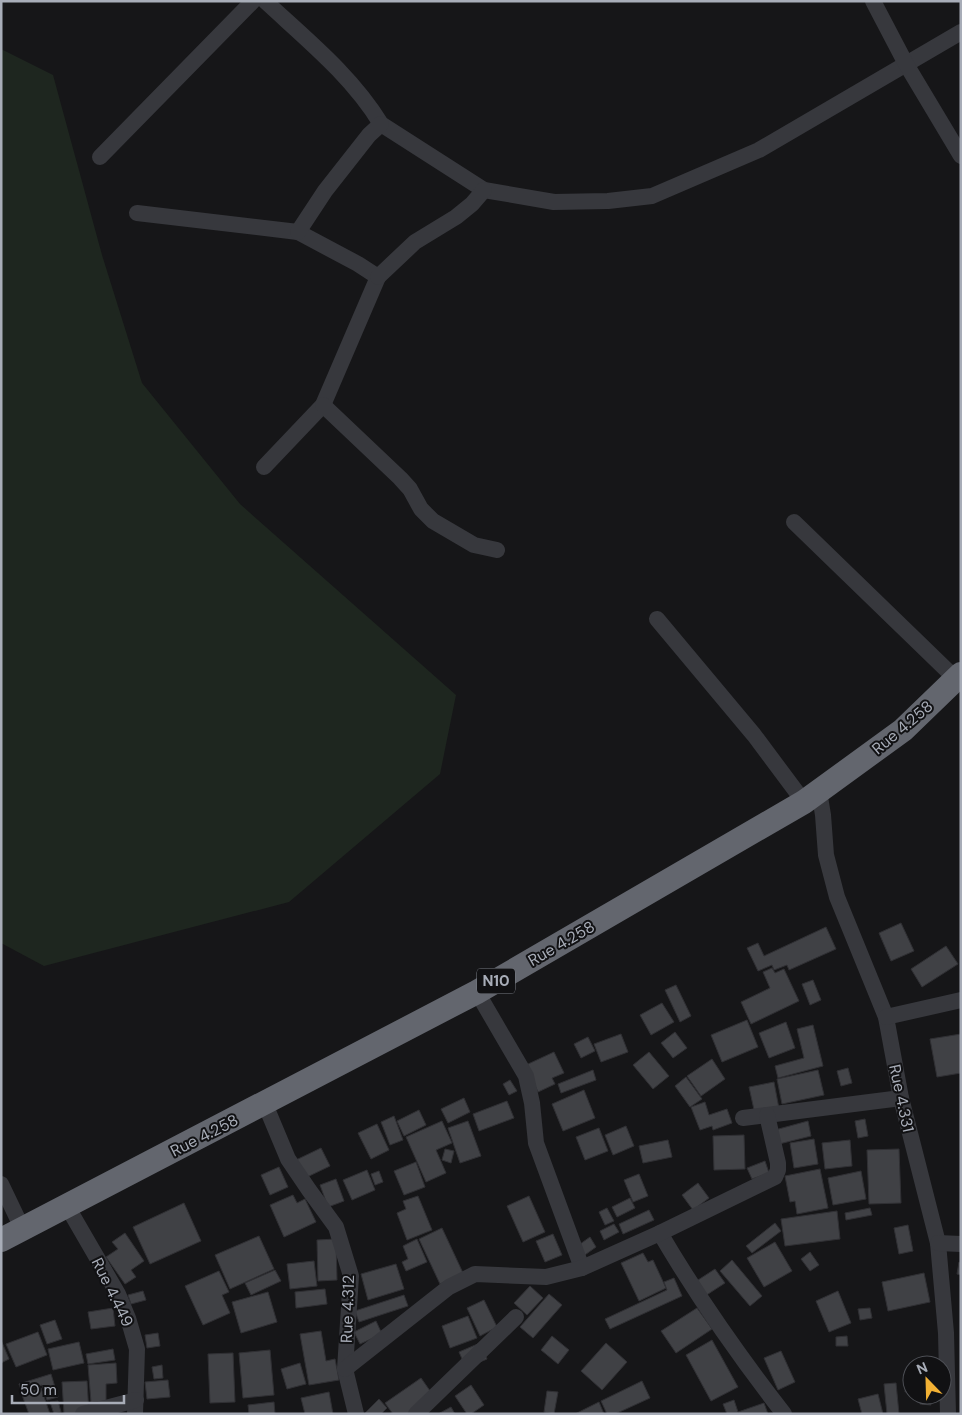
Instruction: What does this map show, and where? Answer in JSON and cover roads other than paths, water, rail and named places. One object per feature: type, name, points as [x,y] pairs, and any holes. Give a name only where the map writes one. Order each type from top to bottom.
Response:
[{"type":"highway","name":"Rue 4.258","points":[[1,1240],[477,992],[812,796],[903,730],[958,677]]},
{"type":"street","points":[[100,157],[253,1]]},
{"type":"street","points":[[264,1],[334,66],[372,109],[381,124],[484,190],[554,202],[608,201],[652,196],[759,150],[961,32]]},
{"type":"street","points":[[873,1],[906,64],[961,156]]},
{"type":"street","points":[[298,232],[325,191],[369,135],[381,124]]},
{"type":"street","points":[[264,467],[322,405],[378,277],[415,242],[466,208],[484,190]]},
{"type":"street","points":[[137,213],[298,232],[358,264],[378,277]]},
{"type":"street","points":[[322,405],[400,478],[421,508],[433,521],[474,545],[497,550]]},
{"type":"street","points":[[794,522],[958,677]]},
{"type":"street","points":[[657,619],[754,735],[812,796]]},
{"type":"street","name":"Rue 4.331","points":[[812,796],[823,815],[826,855],[837,897],[886,1017],[901,1098],[938,1242],[946,1333],[948,1414]]},
{"type":"street","points":[[477,992],[526,1076],[532,1103],[536,1143],[582,1268]]},
{"type":"street","points":[[886,1017],[961,1000]]},
{"type":"street","points":[[743,1118],[901,1098]]},
{"type":"street","name":"Rue 4.312","points":[[265,1104],[288,1159],[336,1227],[351,1276],[345,1369],[356,1414]]},
{"type":"street","points":[[345,1369],[449,1287],[475,1274],[546,1277],[582,1268],[660,1233],[775,1177],[778,1163],[768,1115]]},
{"type":"street","points":[[1,1184],[23,1230]]},
{"type":"street","name":"Rue 4.449","points":[[68,1206],[118,1294],[128,1318],[138,1349],[135,1407]]},
{"type":"street","points":[[660,1233],[739,1355],[784,1414]]},
{"type":"street","points":[[938,1242],[961,1244]]},
{"type":"street","points":[[416,1414],[516,1317]]},
{"type":"street","points":[[83,1414],[135,1407]]}]
